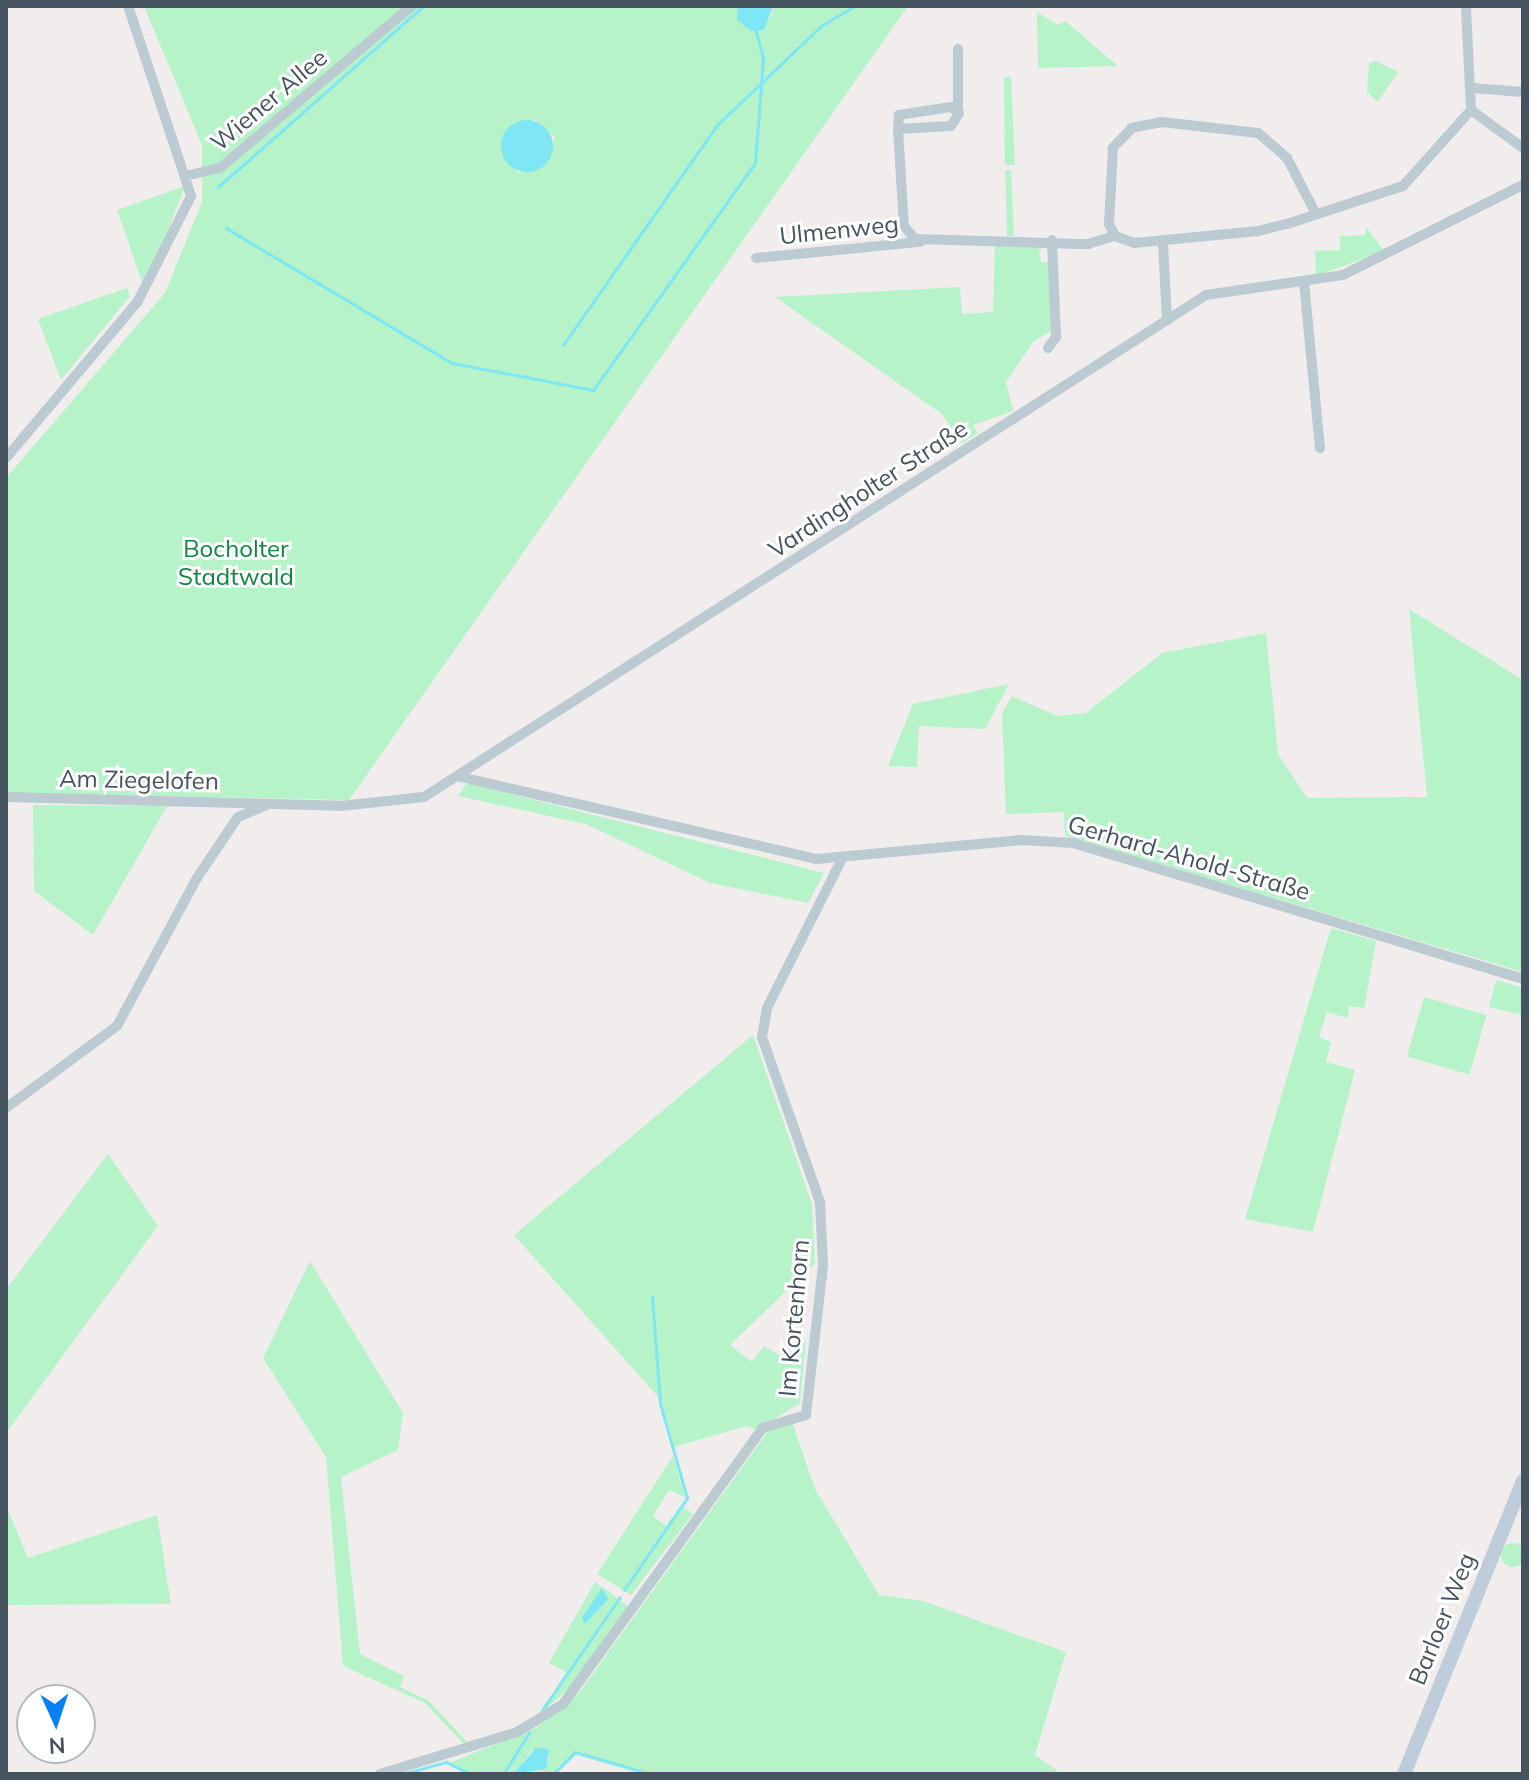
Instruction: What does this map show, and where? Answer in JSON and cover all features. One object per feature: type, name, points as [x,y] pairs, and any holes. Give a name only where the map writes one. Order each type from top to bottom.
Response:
[{"type":"street","points":[[6,458],[138,301],[191,196],[189,175],[128,6]]},
{"type":"street","name":"Wiener Allee","points":[[189,175],[220,168],[412,6]]},
{"type":"street","points":[[1466,6],[1473,88],[1471,110],[1523,148]]},
{"type":"street","points":[[958,49],[958,110],[951,126],[898,129],[906,109],[958,110]]},
{"type":"street","points":[[1473,88],[1523,92]]},
{"type":"street","name":"Ulmenweg","points":[[756,258],[926,242],[1052,240],[1088,244],[1115,236],[1163,243],[1316,214],[1403,186],[1471,110]]},
{"type":"street","points":[[1115,236],[1106,198],[1113,148],[1132,128],[1162,122],[1258,133],[1287,158],[1316,214]]},
{"type":"street","name":"Ulmenweg","points":[[898,129],[904,226],[926,242]]},
{"type":"street","name":"Vardingholter Straße","points":[[238,817],[271,803],[382,805],[424,797],[461,777],[1167,320],[1220,289],[1304,282],[1343,275],[1523,185]]},
{"type":"street","points":[[1048,348],[1056,337],[1052,240]]},
{"type":"street","points":[[1163,243],[1167,320]]},
{"type":"street","points":[[1304,282],[1320,448]]},
{"type":"street","name":"Gerhard-Ahold-Straße","points":[[461,777],[841,861],[1051,839],[1523,979]]},
{"type":"street","name":"Am Ziegelofen","points":[[6,797],[271,803]]},
{"type":"street","points":[[6,1108],[117,1026],[238,817],[235,802]]},
{"type":"street","name":"Im Kortenhorn","points":[[380,1774],[517,1732],[563,1704],[763,1428],[806,1415],[823,1265],[820,1202],[762,1037],[767,1008],[841,861]]},
{"type":"street","name":"Barloer Weg","points":[[1404,1774],[1523,1481]]},
{"type":"green space","name":"Bocholter Stadtwald","points":[[144,6],[738,6],[771,16],[773,6],[908,6],[349,800],[6,793],[6,478],[165,293],[202,202],[202,145]],"holes":[[[534,119],[555,138],[532,171],[517,172]]]},
{"type":"green space","points":[[1037,12],[1058,25],[1065,21],[1118,66],[1038,68]]},
{"type":"green space","points":[[1376,61],[1398,72],[1378,102],[1367,92],[1369,63]]},
{"type":"green space","points":[[1004,77],[1011,77],[1015,165],[1005,165]]},
{"type":"green space","points":[[1011,170],[1014,236],[1007,236],[1005,171]]},
{"type":"green space","points":[[185,186],[168,230],[142,282],[117,210]]},
{"type":"green space","points":[[1366,227],[1384,251],[1316,276],[1315,251],[1340,250],[1340,236],[1366,235]]},
{"type":"green space","points":[[995,245],[1046,247],[1039,250],[1041,262],[1050,262],[1053,330],[1034,341],[1006,382],[1013,411],[973,425],[978,433],[962,443],[942,414],[775,297],[960,287],[962,314],[993,312]]},
{"type":"green space","points":[[127,288],[130,296],[61,380],[38,319]]},
{"type":"green space","points":[[1409,609],[1523,680],[1523,972],[1065,836],[1064,812],[1006,814],[1002,713],[1012,696],[1057,716],[1086,713],[1162,653],[1266,633],[1278,754],[1307,798],[1427,797]]},
{"type":"green space","points":[[1009,684],[985,729],[919,726],[917,767],[888,766],[913,704]]},
{"type":"green space","points":[[467,783],[824,873],[808,903],[710,883],[586,824],[458,796]]},
{"type":"green space","points":[[33,805],[167,806],[93,935],[34,891]]},
{"type":"green space","points":[[1331,928],[1376,941],[1364,1008],[1349,1006],[1348,1018],[1327,1012],[1319,1037],[1331,1042],[1326,1062],[1355,1070],[1313,1232],[1245,1219]]},
{"type":"green space","points":[[1496,980],[1523,988],[1523,1015],[1489,1007]]},
{"type":"green space","points":[[1424,997],[1486,1015],[1469,1075],[1407,1057]]},
{"type":"green space","points":[[753,1035],[812,1204],[815,1263],[730,1345],[752,1362],[764,1346],[791,1362],[806,1340],[800,1403],[757,1430],[747,1426],[674,1447],[661,1400],[514,1235]]},
{"type":"green space","points":[[108,1154],[158,1226],[6,1433],[6,1290]]},
{"type":"green space","points":[[310,1261],[403,1413],[398,1450],[341,1477],[360,1654],[404,1676],[400,1687],[429,1701],[467,1742],[463,1743],[425,1703],[343,1666],[326,1457],[263,1358]]},
{"type":"green space","points":[[792,1422],[815,1489],[879,1595],[923,1601],[1066,1652],[1035,1755],[1062,1774],[642,1774],[576,1755],[556,1774],[529,1774],[542,1770],[550,1757],[533,1750],[513,1774],[466,1774],[447,1764],[537,1727],[579,1693],[769,1430]]},
{"type":"green space","points":[[673,1456],[685,1497],[669,1490],[653,1516],[666,1526],[681,1505],[693,1514],[631,1595],[597,1574]]},
{"type":"green space","points":[[6,1505],[28,1558],[157,1515],[171,1604],[6,1605]]},
{"type":"green space","points":[[1513,1543],[1522,1546],[1525,1555],[1522,1564],[1513,1567],[1504,1564],[1501,1555],[1504,1546]]},
{"type":"green space","points":[[595,1582],[629,1607],[572,1686],[543,1711],[566,1672],[549,1663]]},
{"type":"water","points":[[738,6],[773,6],[764,30],[751,31],[737,20]]},
{"type":"water","points":[[527,120],[546,127],[553,146],[546,165],[527,172],[508,165],[501,146],[508,127]]},
{"type":"water","points":[[602,1588],[608,1599],[585,1624],[582,1618]]},
{"type":"water","points":[[536,1748],[549,1749],[546,1769],[513,1774]]},
{"type":"waterway","points":[[218,187],[423,6]]},
{"type":"waterway","points":[[563,345],[717,125],[822,25],[855,6]]},
{"type":"waterway","points":[[226,228],[452,363],[593,390],[755,163],[763,58],[756,31]]},
{"type":"waterway","points":[[624,1590],[687,1498],[660,1403],[652,1296]]},
{"type":"waterway","points":[[542,1710],[620,1597]]},
{"type":"waterway","points":[[503,1774],[529,1733]]},
{"type":"waterway","points":[[553,1774],[575,1752],[651,1774]]},
{"type":"waterway","points":[[402,1774],[446,1762],[471,1774]]}]
